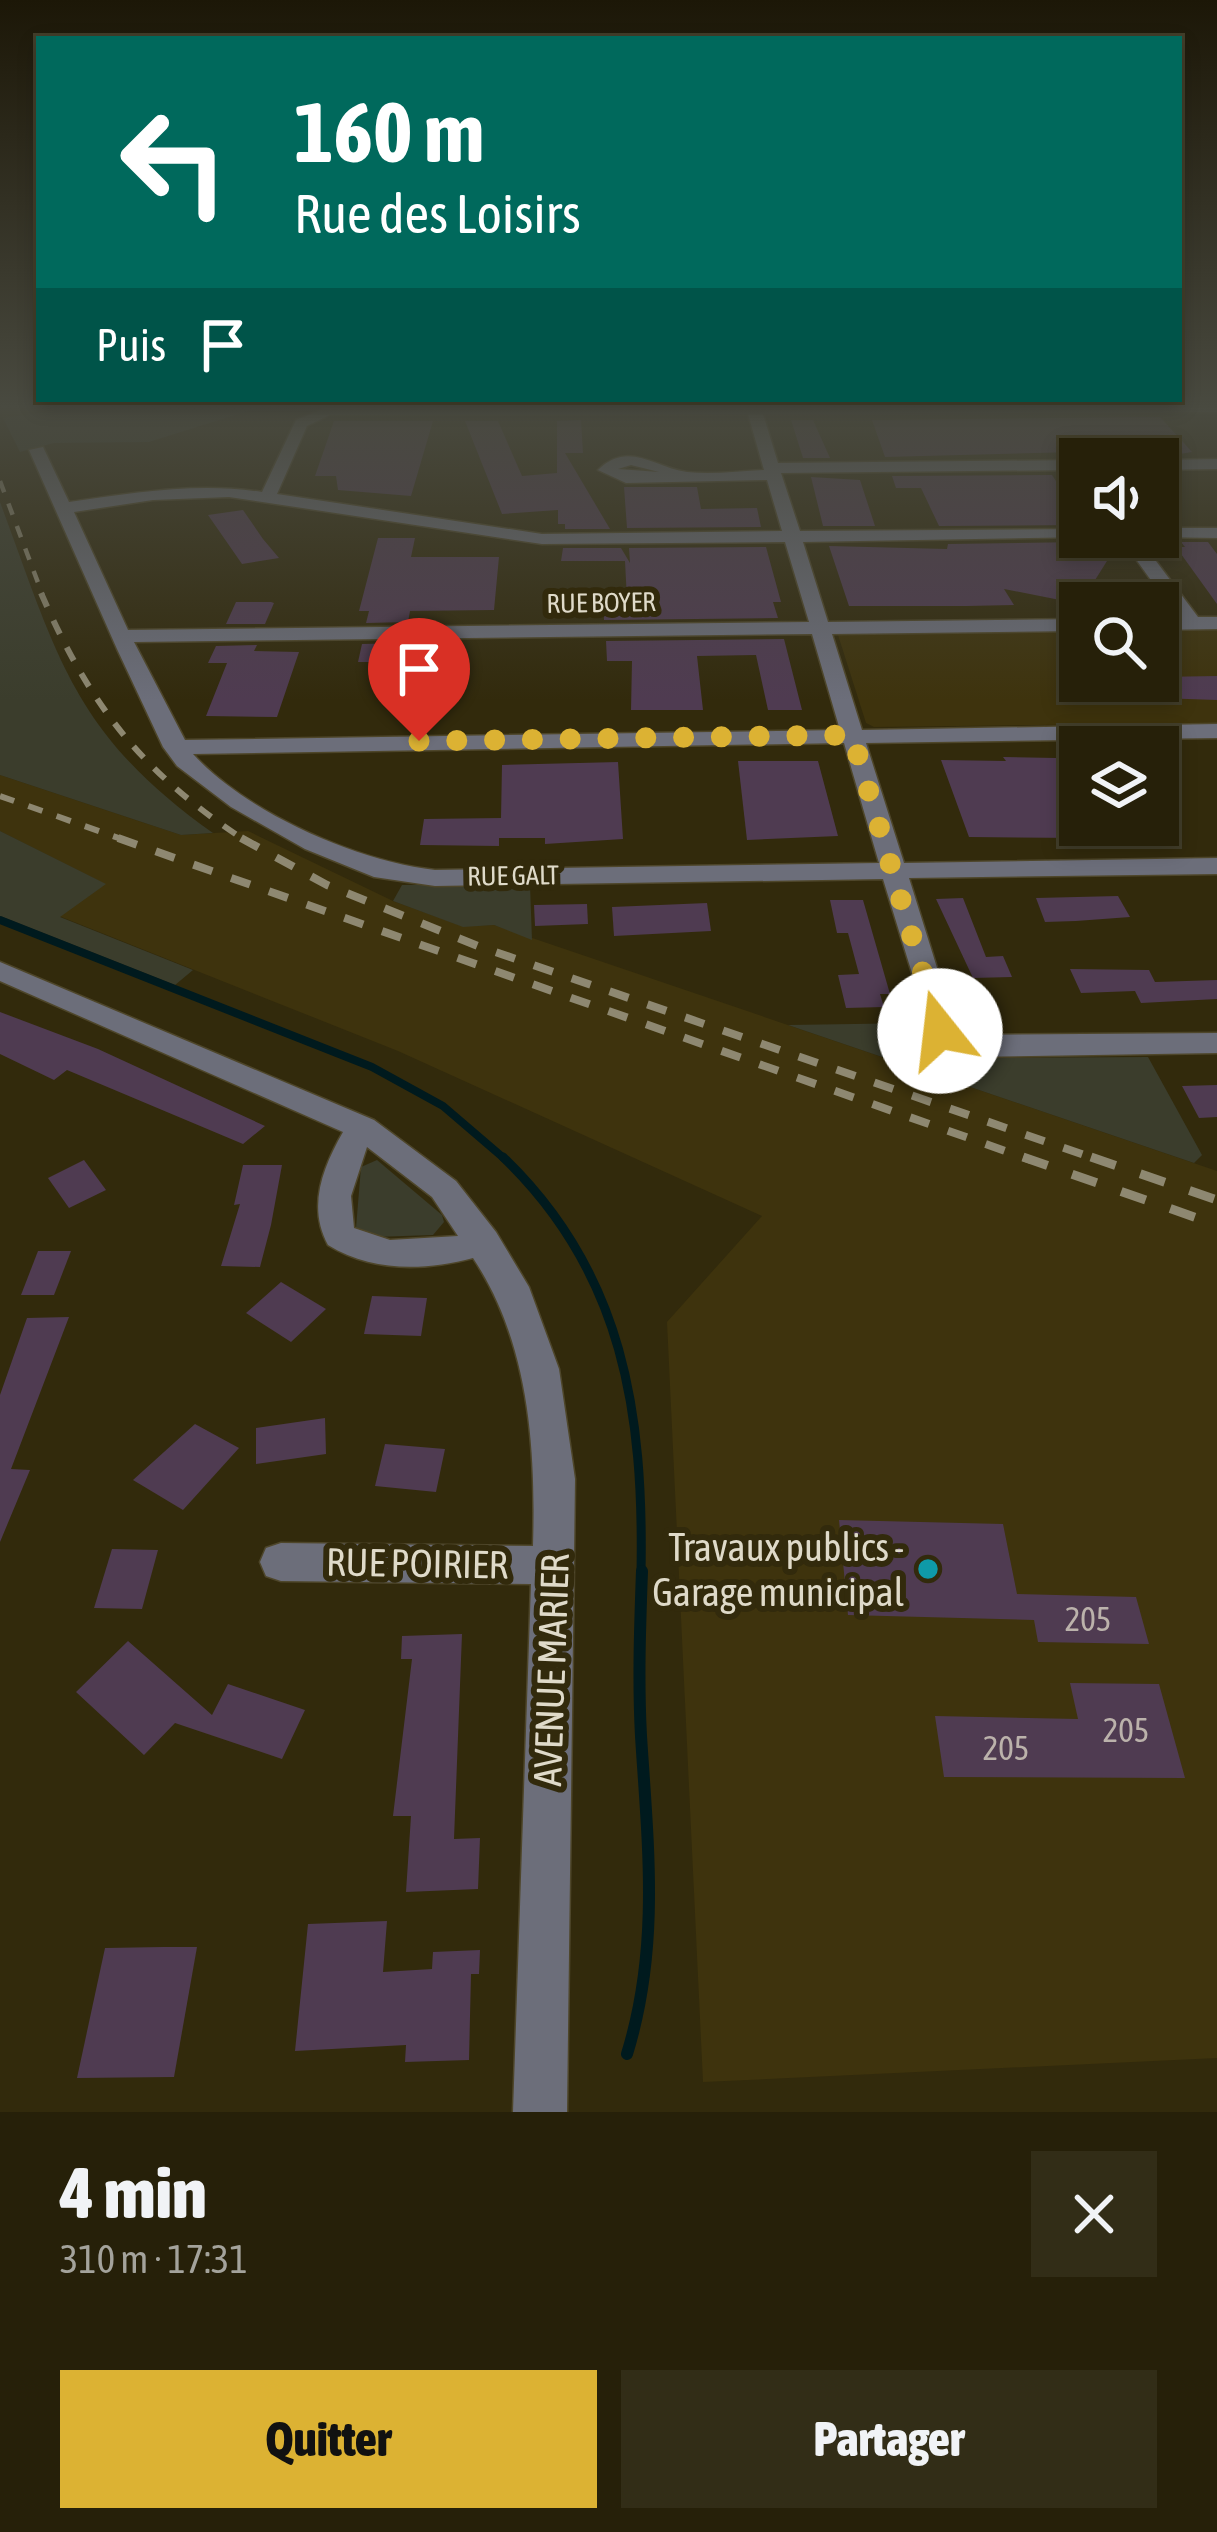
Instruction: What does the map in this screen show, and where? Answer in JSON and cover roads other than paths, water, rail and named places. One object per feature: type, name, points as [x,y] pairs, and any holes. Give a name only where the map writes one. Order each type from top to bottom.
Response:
[{"type":"street","name":"RUE GALT","points":[[62,505],[174,747],[215,786],[268,819],[353,861],[403,877],[1217,866]]},
{"type":"street","points":[[64,508],[90,505]]},
{"type":"street","points":[[322,505],[533,538],[1059,534]]},
{"type":"street","points":[[783,505],[940,1031],[949,1044],[1217,1043]]},
{"type":"street","points":[[1179,533],[1217,532]]},
{"type":"street","points":[[1145,558],[1193,624]]},
{"type":"street","points":[[1179,624],[1217,623]]},
{"type":"street","name":"RUE BOYER","points":[[122,636],[1059,625]]},
{"type":"street","points":[[174,747],[1217,731]]},
{"type":"street","name":"AVENUE MARIER","points":[[0,971],[363,1128],[435,1181],[484,1241],[522,1309],[541,1369],[554,1453],[540,2112]]},
{"type":"street","points":[[363,1128],[345,1154],[334,1215],[340,1236],[361,1249],[388,1252],[453,1250],[484,1241]]},
{"type":"street","name":"RUE POIRIER","points":[[280,1562],[553,1565]]},
{"type":"waterway","points":[[0,920],[372,1067],[443,1106],[505,1159]]},
{"type":"waterway","points":[[505,1159],[544,1202],[576,1249],[601,1298],[618,1349],[638,1458],[641,1574]]},
{"type":"waterway","points":[[627,2054],[648,1935],[640,1695],[642,1571]]},
{"type":"railway","points":[[9,505],[43,596]]},
{"type":"railway","points":[[41,593],[79,670],[123,734],[177,789],[244,840]]},
{"type":"railway","points":[[0,796],[127,841]]},
{"type":"railway","points":[[118,838],[1031,1160]]},
{"type":"railway","points":[[244,840],[327,885],[478,946],[1099,1160]]},
{"type":"railway","points":[[1023,1157],[1217,1225]]},
{"type":"railway","points":[[1091,1157],[1217,1200]]},
{"type":"place","name":"Travaux publics - Garage municipal","points":[[928,1569]]}]
